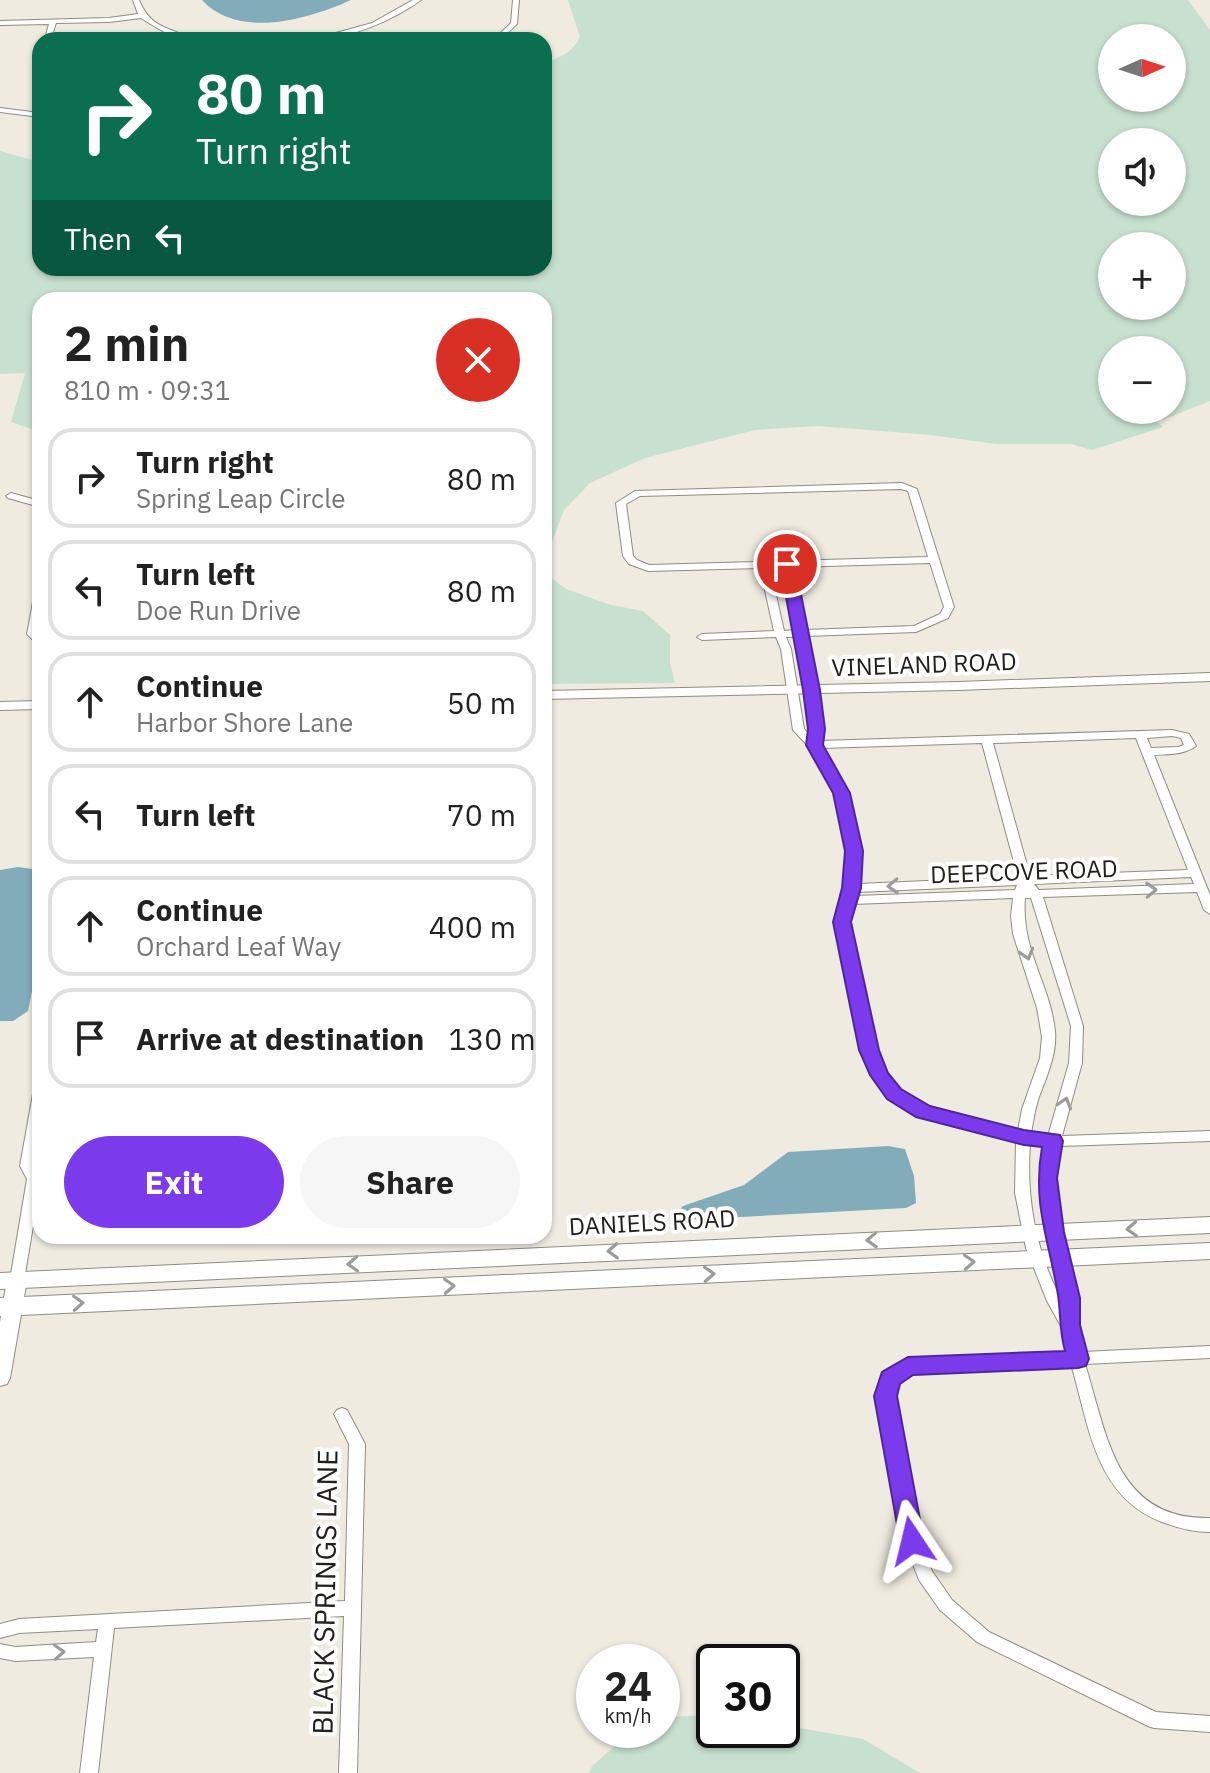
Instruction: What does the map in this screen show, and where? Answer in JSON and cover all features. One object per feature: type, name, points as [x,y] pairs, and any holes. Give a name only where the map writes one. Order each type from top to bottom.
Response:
[{"type":"main road","name":"VINELAND ROAD","points":[[552,695],[1210,677]]},
{"type":"main road","points":[[0,706],[32,705]]},
{"type":"main road","name":"DANIELS ROAD","points":[[8,1281],[1210,1225]]},
{"type":"main road","points":[[6,1306],[1210,1251]]},
{"type":"main road","points":[[0,1378],[8,1281]]},
{"type":"street","points":[[136,0],[142,16],[169,32]]},
{"type":"street","points":[[344,32],[374,24],[418,0]]},
{"type":"street","points":[[505,32],[514,24],[516,0]]},
{"type":"street","points":[[0,23],[142,16]]},
{"type":"street","points":[[50,32],[53,22]]},
{"type":"street","points":[[0,110],[32,114]]},
{"type":"street","points":[[702,637],[916,629],[944,616],[949,607],[934,560],[909,487],[638,493],[621,503],[628,556],[633,562],[648,568],[934,560]]},
{"type":"street","points":[[11,496],[32,502]]},
{"type":"street","points":[[787,564],[816,722],[814,745]]},
{"type":"street","points":[[764,565],[787,655],[799,730],[814,745],[841,793],[854,851],[850,894],[842,922],[869,1050],[880,1075],[894,1094],[924,1111],[1024,1138],[1053,1141],[1210,1136]]},
{"type":"street","points":[[787,655],[804,655]]},
{"type":"street","points":[[798,722],[816,722]]},
{"type":"street","points":[[814,745],[1178,734],[1185,736],[1190,746],[1180,750],[1147,752]]},
{"type":"street","points":[[1140,735],[1210,910]]},
{"type":"street","points":[[987,740],[1025,880],[1036,894],[1077,1026],[1079,1047],[1053,1141],[1047,1178],[1053,1232],[1069,1298],[1069,1325],[1107,1465],[1119,1487],[1151,1512],[1176,1521],[1210,1525]]},
{"type":"street","name":"DEEPCOVE ROAD","points":[[850,894],[1025,880],[1195,873]]},
{"type":"street","points":[[1025,880],[1018,895],[1015,914],[1049,1028],[1047,1053],[1029,1110],[1020,1176],[1028,1233],[1036,1259],[1050,1297],[1069,1325]]},
{"type":"street","name":"DEEPCOVE ROAD","points":[[850,894],[1018,895],[1201,888]]},
{"type":"street","points":[[32,1138],[27,1166],[32,1170]]},
{"type":"street","points":[[1020,1176],[1047,1178]]},
{"type":"street","points":[[8,1281],[32,1193]]},
{"type":"street","points":[[1210,1352],[908,1366],[890,1379],[885,1396],[912,1541],[925,1575],[946,1605],[983,1637],[1154,1720],[1210,1724]]},
{"type":"street","name":"BLACK SPRINGS LANE","points":[[342,1414],[357,1444],[348,1773]]},
{"type":"street","points":[[0,1631],[19,1626],[352,1608]]},
{"type":"street","points":[[89,1773],[107,1621]]},
{"type":"street","points":[[19,1626],[8,1652],[103,1649]]},
{"type":"green space","points":[[568,0],[1188,0],[1210,30],[1210,401],[1186,411],[1186,336],[1098,336],[1098,424],[1159,424],[1163,427],[1092,450],[1071,444],[996,444],[931,435],[818,426],[755,430],[645,458],[590,483],[564,510],[552,542],[552,292],[32,292],[32,429],[11,422],[25,373],[0,374],[0,151],[32,160],[32,276],[552,276],[552,60],[565,54],[580,37]]},
{"type":"green space","points":[[552,578],[566,589],[611,605],[643,611],[670,635],[670,663],[675,683],[552,684]]},
{"type":"green space","points":[[680,1716],[696,1716],[696,1748],[800,1748],[800,1728],[863,1739],[920,1773],[589,1773],[592,1766],[612,1748],[680,1748]]},
{"type":"water","points":[[202,0],[351,0],[295,19],[254,23],[235,20],[217,12]]},
{"type":"water","points":[[32,869],[32,991],[28,1011],[13,1021],[0,1021],[0,870]]},
{"type":"water","points":[[888,1146],[905,1149],[914,1176],[916,1203],[906,1208],[683,1220],[677,1217],[683,1206],[744,1185],[788,1152]]},
{"type":"route","points":[[787,564],[802,633],[817,729],[814,745],[836,778],[854,851],[852,888],[842,922],[869,1050],[880,1075],[894,1094],[924,1111],[1024,1138],[1053,1141],[1047,1178],[1053,1232],[1069,1298],[1069,1325],[1078,1359],[908,1366],[890,1379],[885,1396],[912,1541]]}]
